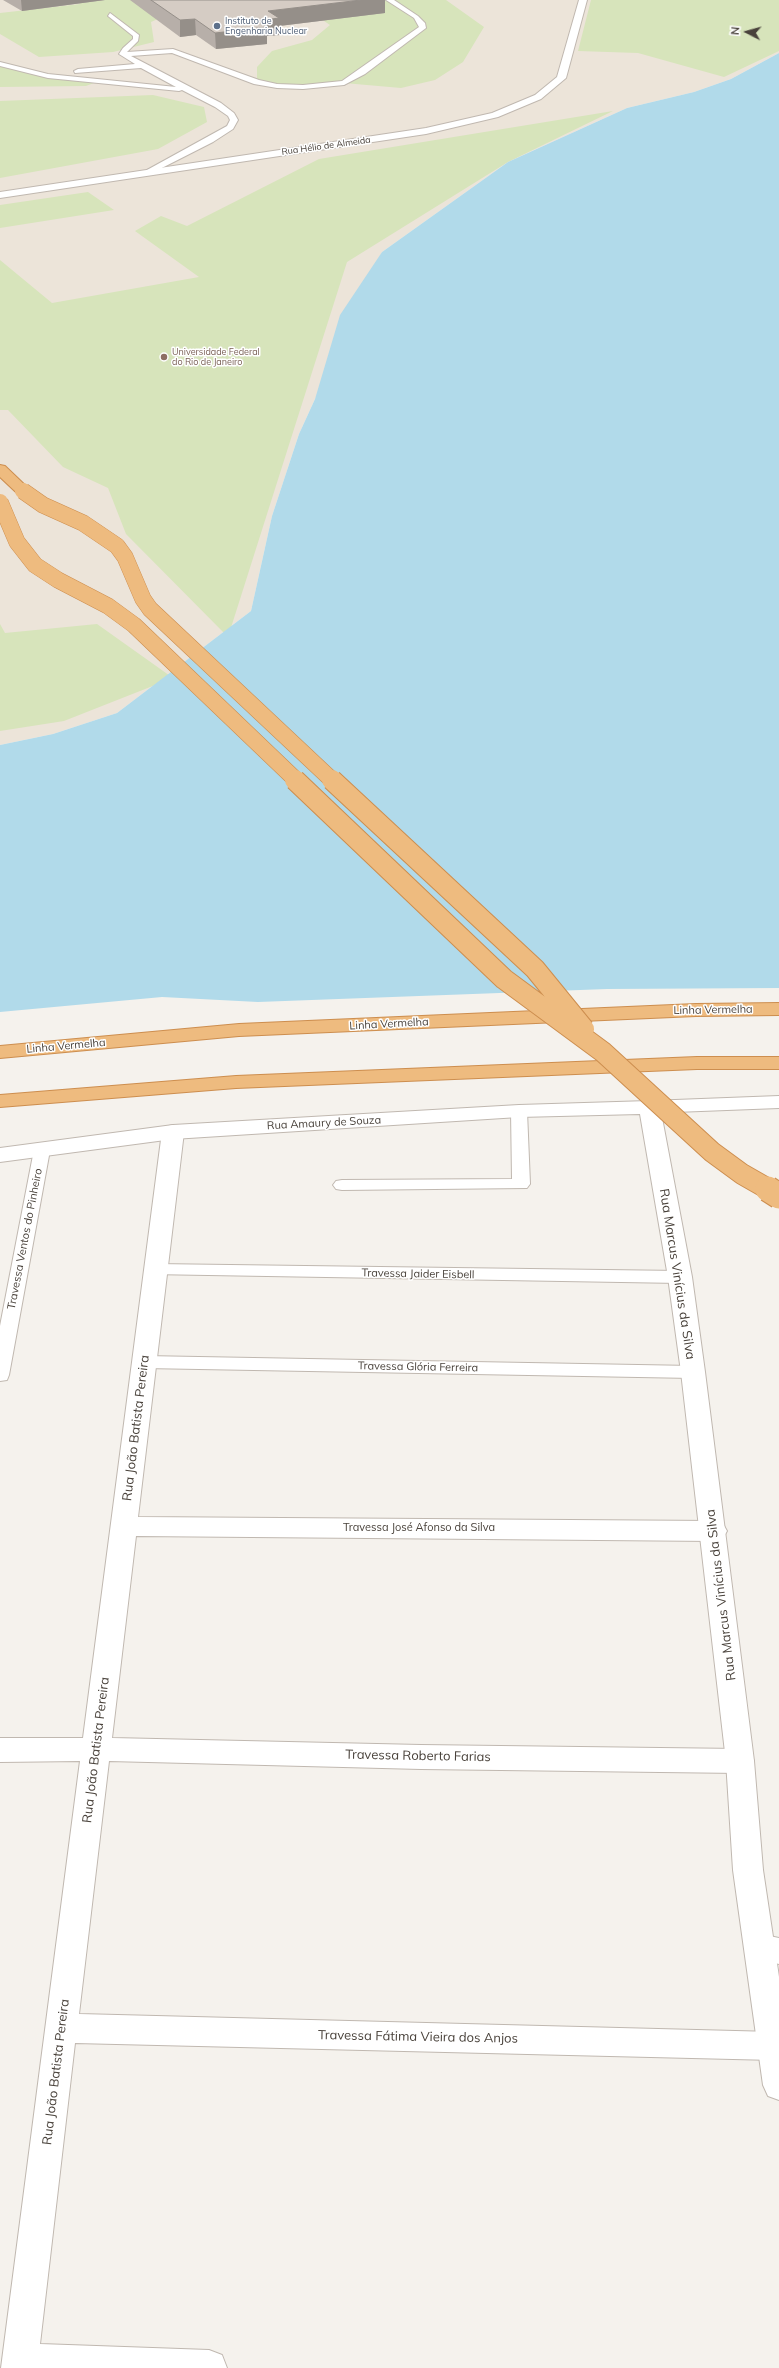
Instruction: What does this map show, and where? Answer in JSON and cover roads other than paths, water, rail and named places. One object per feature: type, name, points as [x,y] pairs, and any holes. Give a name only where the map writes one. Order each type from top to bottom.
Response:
[{"type":"highway","points":[[0,469],[33,499],[83,523],[117,546],[131,569],[143,599],[150,608],[536,969],[603,1052]]},
{"type":"highway","points":[[0,502],[17,542],[35,565],[44,573],[108,606],[134,625],[504,979],[603,1052],[712,1152],[742,1174],[779,1196]]},
{"type":"highway","name":"Linha Vermelha","points":[[0,1052],[239,1030],[688,1010],[779,1009]]},
{"type":"highway","points":[[0,1101],[236,1082],[697,1063],[779,1063]]},
{"type":"street","name":"Rua Hélio de Almeida","points":[[0,195],[426,131],[495,115],[520,107],[538,97],[561,78],[583,0]]},
{"type":"street","name":"Rua Amaury de Souza","points":[[0,1155],[173,1132],[519,1111],[779,1102]]},
{"type":"street","name":"Rua Marcus Vinícius da Silva","points":[[649,1107],[680,1277],[714,1530],[740,1760],[748,1870],[770,1949],[774,2046],[779,2085]]},
{"type":"street","name":"Rua João Batista Pereira","points":[[19,2364],[173,1132]]},
{"type":"street","name":"Travessa José Afonso da Silva","points":[[124,1526],[714,1530]]},
{"type":"street","name":"Travessa Roberto Farias","points":[[0,1750],[96,1749],[421,1757],[740,1760]]},
{"type":"street","name":"Travessa Fátima Vieira dos Anjos","points":[[62,2028],[774,2046]]},
{"type":"street","points":[[19,2364],[209,2368]]},
{"type":"lane","points":[[123,54],[173,51],[206,65],[257,82],[277,86],[303,87],[344,83],[362,72],[423,28],[422,23],[416,17],[389,0]]},
{"type":"lane","points":[[110,15],[136,35],[136,40],[125,49],[123,54]]},
{"type":"lane","points":[[123,54],[142,66],[218,105],[231,115],[234,123],[210,140],[150,172]]},
{"type":"lane","points":[[0,64],[48,76],[190,90]]},
{"type":"lane","points":[[48,76],[142,66]]},
{"type":"lane","points":[[342,1185],[520,1184],[519,1111]]},
{"type":"lane","name":"Travessa Ventos do Pinheiro","points":[[0,1375],[42,1150]]},
{"type":"lane","name":"Travessa Jaider Eisbell","points":[[155,1270],[680,1277]]},
{"type":"lane","name":"Travessa Glória Ferreira","points":[[144,1362],[693,1372]]},
{"type":"water","points":[[779,53],[779,988],[607,989],[258,1002],[162,997],[0,1012],[0,745],[53,734],[117,713],[251,611],[272,516],[299,434],[315,399],[340,315],[382,252],[508,162],[627,108],[694,92],[731,79]]},
{"type":"place","name":"Instituto de Engenharia Nuclear","points":[[217,26]]},
{"type":"place","name":"Universidade Federal do Rio de Janeiro","points":[[164,357]]}]
